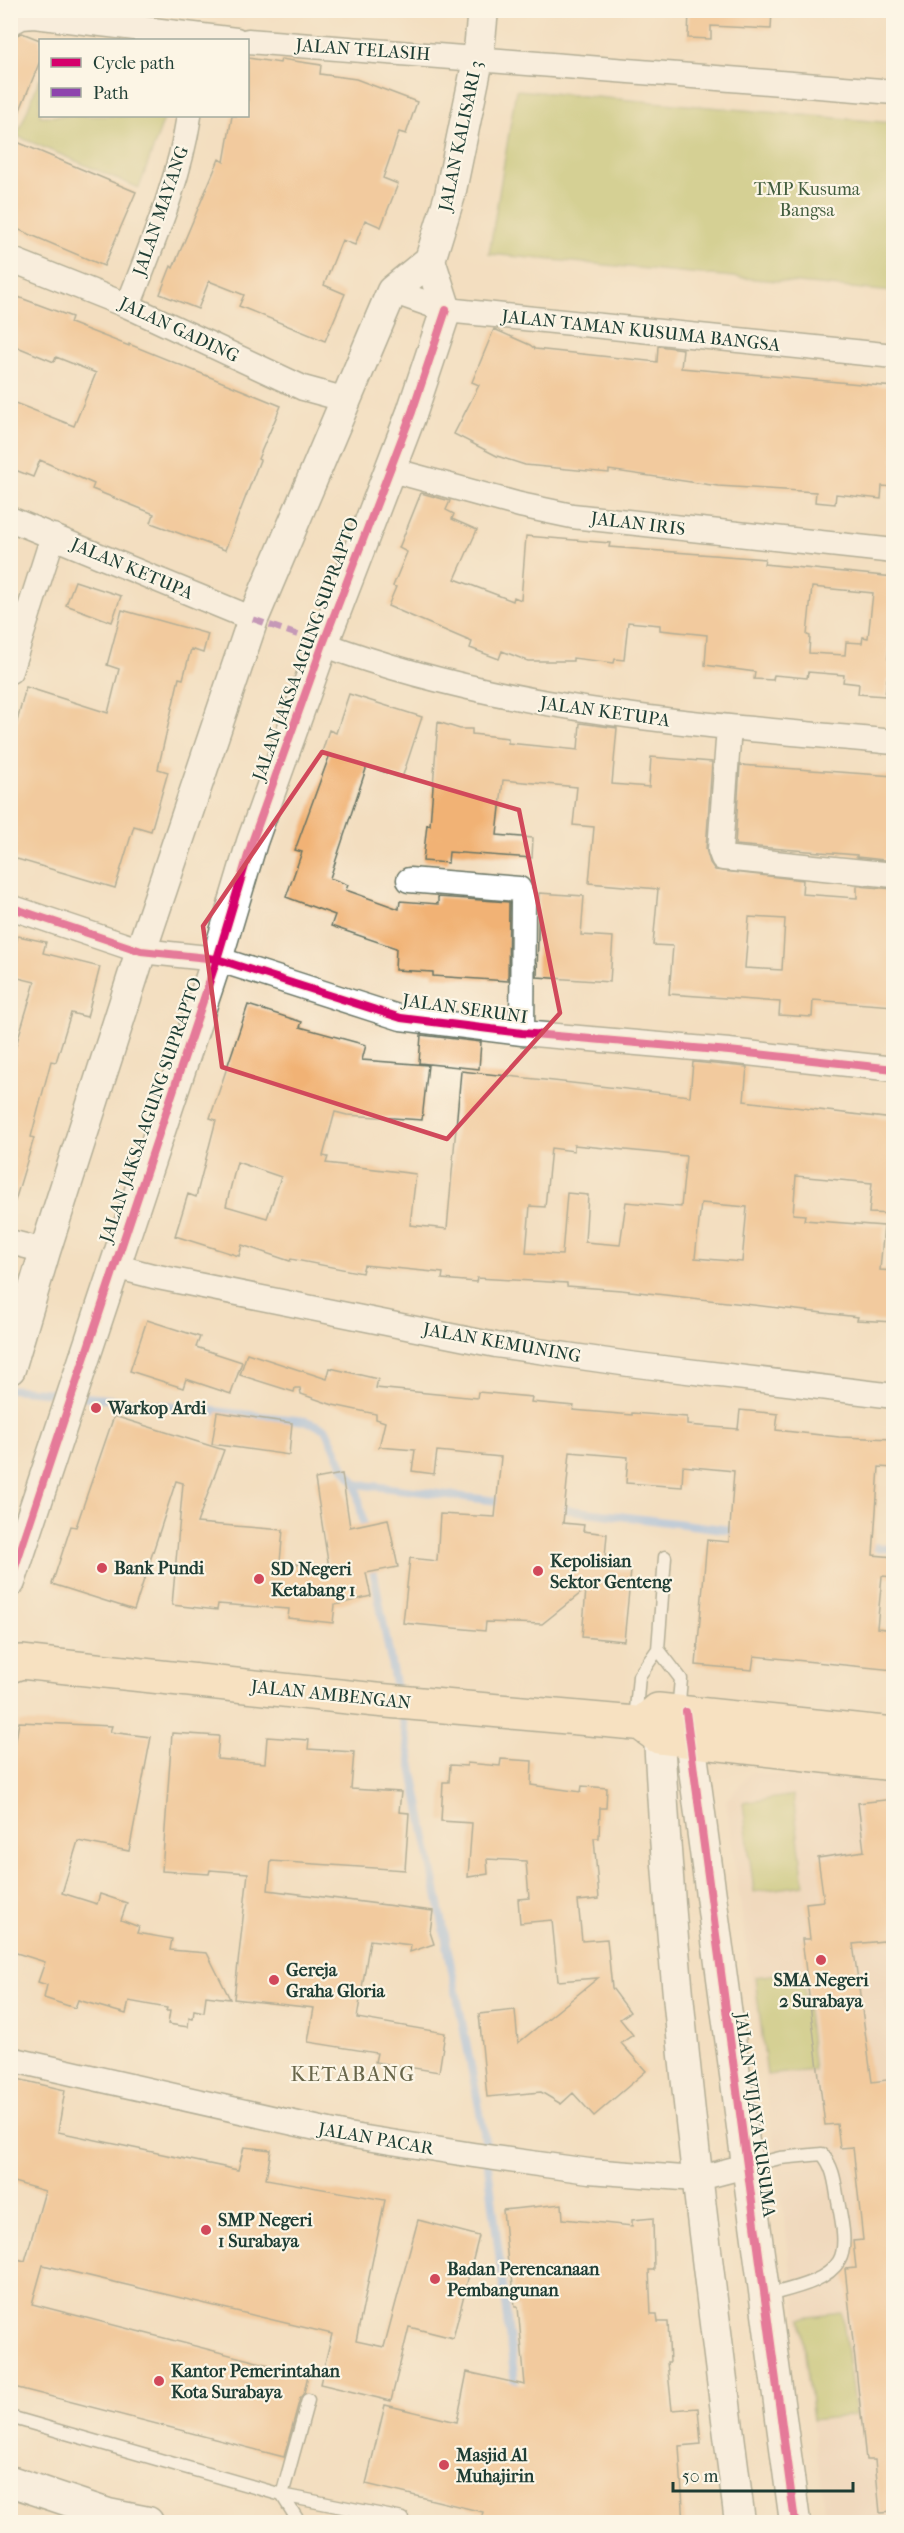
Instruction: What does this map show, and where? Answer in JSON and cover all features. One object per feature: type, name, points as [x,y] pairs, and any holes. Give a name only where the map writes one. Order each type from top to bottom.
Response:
[{"type":"main road","name":"JALAN AMBENGAN","points":[[14,1661],[376,1700],[664,1723],[894,1734]]},
{"type":"main road","name":"JALAN AMBENGAN","points":[[664,1723],[894,1764]]},
{"type":"street","name":"JALAN KALISARI 3","points":[[430,260],[450,195],[478,60],[483,10]]},
{"type":"street","points":[[10,23],[22,16],[34,16],[200,39]]},
{"type":"street","name":"JALAN TELASIH","points":[[249,41],[478,60]]},
{"type":"street","points":[[478,60],[894,92]]},
{"type":"street","name":"JALAN MAYANG","points":[[128,306],[184,151],[189,117]]},
{"type":"street","name":"JALAN GADING","points":[[10,259],[128,306],[303,388],[347,400]]},
{"type":"street","points":[[10,1369],[45,1251],[141,951],[253,619],[392,291],[430,260],[446,310]]},
{"type":"street","name":"JALAN TAMAN KUSUMA BANGSA","points":[[392,291],[446,310],[894,356]]},
{"type":"street","name":"JALAN JAKSA AGUNG SUPRAPTO","points":[[10,1582],[217,960],[252,842],[388,469],[412,412],[446,310]]},
{"type":"street","name":"JALAN IRIS","points":[[388,469],[520,505],[572,516],[894,551]]},
{"type":"street","name":"JALAN KETUPA","points":[[10,519],[253,619]]},
{"type":"street","points":[[10,671],[53,536]]},
{"type":"street","name":"JALAN KETUPA","points":[[323,644],[491,694],[591,711],[729,727],[894,742]]},
{"type":"street","points":[[729,727],[720,850],[723,858],[894,875]]},
{"type":"street","points":[[409,880],[519,889],[524,899],[522,1033]]},
{"type":"street","name":"JALAN SERUNI","points":[[10,907],[141,951],[217,960],[401,1018],[522,1033],[729,1051],[894,1069]]},
{"type":"street","points":[[10,1242],[45,1251]]},
{"type":"street","name":"JALAN KEMUNING","points":[[114,1266],[496,1345],[629,1364],[894,1396]]},
{"type":"street","points":[[664,1723],[673,1942],[696,2179],[740,2523]]},
{"type":"street","name":"JALAN WIJAYA KUSUMA","points":[[664,1723],[746,2166],[795,2523]]},
{"type":"street","name":"JALAN PACAR","points":[[10,2059],[336,2133],[485,2157],[589,2171],[696,2179],[746,2166]]},
{"type":"street","points":[[10,2481],[90,2516],[148,2523]]},
{"type":"lane","points":[[664,1723],[639,1676],[658,1649],[665,1557]]},
{"type":"lane","points":[[658,1649],[681,1679],[664,1723]]},
{"type":"lane","points":[[746,2166],[780,2158],[822,2154],[831,2164],[844,2233],[840,2260],[831,2269],[818,2278],[764,2296]]},
{"type":"lane","points":[[299,2523],[282,2495],[308,2400]]},
{"type":"lane","points":[[10,2417],[282,2495],[403,2519]]},
{"type":"highlighted area","points":[[322,752],[519,810],[560,1013],[447,1139],[222,1067],[203,926]]},
{"type":"shaded area","name":"SMA Negeri 2 Surabaya","points":[[752,1772],[893,1784],[893,2522],[826,2522],[726,1800]]},
{"type":"green space","points":[[39,81],[39,117],[165,117],[139,188],[17,136]]},
{"type":"green space","name":"TMP Kusuma Bangsa","points":[[516,90],[893,123],[893,292],[489,254]]},
{"type":"green space","points":[[793,1795],[804,1885],[754,1892],[743,1803]]},
{"type":"green space","points":[[802,1971],[814,2070],[767,2075],[755,1977]]},
{"type":"green space","points":[[842,2313],[855,2415],[813,2420],[801,2318]]},
{"type":"building","points":[[689,10],[772,10],[771,29],[711,26],[711,39],[688,38]]},
{"type":"building","points":[[22,33],[39,40],[39,63],[11,132],[10,45],[14,36]]},
{"type":"building","points":[[249,58],[280,63],[281,59],[321,65],[320,74],[356,79],[417,102],[406,134],[399,132],[383,178],[398,184],[381,227],[365,220],[355,245],[342,240],[324,285],[345,294],[325,341],[239,306],[244,295],[209,281],[198,309],[160,294],[219,159],[224,162],[232,117],[249,117]]},
{"type":"building","points":[[10,139],[136,192],[104,266],[10,226]]},
{"type":"building","points":[[10,294],[72,317],[70,323],[129,346],[129,344],[281,406],[258,459],[260,460],[225,550],[151,523],[154,514],[92,489],[94,484],[40,460],[33,477],[10,468],[10,401],[74,426],[96,373],[56,357],[54,362],[10,344]]},
{"type":"building","points":[[494,329],[535,349],[657,362],[658,346],[683,349],[681,368],[894,387],[894,487],[882,486],[881,499],[836,494],[835,504],[815,502],[816,492],[718,486],[609,470],[609,473],[525,465],[497,456],[454,434],[479,385],[472,382]]},
{"type":"building","points":[[421,493],[450,501],[446,510],[454,514],[452,519],[477,530],[455,579],[513,601],[514,597],[521,600],[526,536],[610,543],[609,547],[765,559],[764,564],[894,577],[894,620],[891,620],[888,659],[894,659],[894,680],[887,679],[885,696],[858,694],[859,684],[843,682],[844,675],[808,672],[807,678],[774,675],[773,680],[754,679],[755,672],[705,665],[707,635],[660,630],[660,625],[628,622],[624,660],[615,659],[614,663],[573,658],[573,661],[528,661],[502,651],[499,659],[470,648],[472,642],[388,606],[396,587],[393,586],[407,552],[399,548]],"holes":[[[812,587],[873,593],[868,638],[863,637],[862,643],[846,642],[845,655],[809,653],[810,636],[807,635]]]},
{"type":"building","points":[[75,581],[121,596],[112,622],[66,605]]},
{"type":"building","points":[[122,610],[208,634],[203,653],[191,649],[183,679],[179,678],[158,769],[168,772],[151,831],[134,826],[115,888],[10,857],[10,748],[26,687],[108,713],[119,669],[107,665]]},
{"type":"building","points":[[349,694],[422,717],[402,778],[367,766],[330,878],[348,885],[346,890],[399,909],[400,901],[438,904],[438,897],[509,902],[508,981],[433,976],[433,972],[395,970],[396,948],[331,926],[335,915],[286,897],[302,852],[295,850],[330,754],[322,752],[329,730],[336,733]]},
{"type":"building","points":[[438,722],[460,729],[472,729],[472,734],[508,738],[508,743],[578,750],[580,723],[617,728],[612,784],[649,787],[651,757],[712,762],[706,849],[710,863],[715,870],[803,880],[802,894],[857,898],[857,886],[894,889],[894,1006],[813,1000],[812,1017],[779,1015],[780,1002],[669,994],[673,946],[653,945],[658,889],[589,883],[594,827],[573,825],[577,787],[503,780],[497,835],[533,838],[532,858],[449,852],[448,863],[423,861],[427,824],[430,825]],"holes":[[[749,917],[785,919],[782,970],[745,968]]]},
{"type":"building","points":[[740,765],[894,776],[894,861],[857,857],[857,855],[735,845]]},
{"type":"building","points":[[539,893],[584,896],[581,935],[613,937],[610,982],[537,977]]},
{"type":"building","points":[[18,936],[46,942],[43,953],[100,967],[87,1017],[71,1013],[56,1062],[51,1061],[31,1137],[34,1138],[15,1201],[10,1200],[10,1065],[35,982],[10,976],[10,964]]},
{"type":"building","points":[[248,1005],[302,1022],[300,1027],[366,1045],[362,1060],[428,1065],[422,1120],[347,1115],[335,1112],[323,1156],[328,1157],[326,1163],[416,1174],[410,1225],[447,1229],[461,1071],[690,1096],[693,1062],[747,1067],[744,1101],[893,1119],[891,1136],[894,1136],[894,1214],[869,1213],[872,1183],[796,1176],[793,1214],[805,1215],[804,1220],[884,1226],[880,1270],[894,1271],[894,1322],[857,1320],[858,1317],[567,1286],[567,1283],[477,1278],[476,1282],[442,1279],[443,1273],[364,1265],[362,1273],[291,1259],[290,1261],[242,1245],[239,1256],[175,1236],[188,1194],[196,1197],[216,1120],[210,1118]],"holes":[[[574,1145],[686,1156],[681,1207],[626,1202],[620,1245],[585,1242],[588,1195],[567,1193],[562,1255],[526,1253],[530,1206],[545,1207],[551,1148],[574,1151]],[[237,1162],[281,1177],[267,1218],[226,1206]],[[701,1203],[747,1207],[742,1262],[695,1258]]]},
{"type":"building","points":[[421,1035],[481,1042],[479,1069],[419,1063]]},
{"type":"building","points":[[147,1320],[200,1337],[196,1347],[242,1362],[231,1394],[186,1379],[183,1388],[130,1371]]},
{"type":"building","points":[[247,1353],[327,1379],[330,1368],[378,1379],[376,1388],[477,1398],[478,1392],[532,1397],[531,1402],[574,1406],[573,1410],[687,1417],[687,1425],[738,1429],[740,1410],[778,1414],[776,1430],[839,1437],[894,1439],[894,1468],[879,1467],[873,1555],[894,1557],[894,1577],[882,1576],[877,1628],[894,1630],[894,1670],[754,1656],[752,1670],[696,1665],[707,1540],[729,1542],[734,1471],[683,1466],[682,1487],[626,1483],[628,1457],[570,1452],[563,1523],[584,1525],[583,1531],[607,1534],[604,1569],[631,1571],[624,1641],[582,1637],[586,1589],[542,1624],[486,1622],[485,1631],[403,1623],[410,1558],[437,1561],[440,1514],[495,1517],[501,1457],[437,1451],[434,1474],[412,1471],[415,1450],[379,1447],[385,1422],[376,1419],[376,1414],[333,1405],[301,1394],[300,1388],[295,1388],[294,1392],[240,1375]]},
{"type":"building","points":[[217,1412],[292,1423],[289,1455],[212,1444]]},
{"type":"building","points":[[114,1416],[224,1450],[197,1523],[283,1530],[280,1562],[329,1568],[315,1479],[342,1474],[350,1527],[388,1519],[398,1567],[366,1573],[371,1596],[335,1605],[333,1623],[288,1618],[289,1609],[218,1604],[217,1610],[172,1605],[183,1483],[176,1481],[134,1610],[52,1584],[71,1526],[76,1527]]},
{"type":"building","points":[[19,1722],[112,1726],[110,1732],[151,1737],[129,1851],[78,1841],[62,1893],[97,1904],[100,1894],[127,1903],[121,1920],[139,1927],[137,1933],[172,1939],[170,1950],[207,1953],[230,1999],[206,1996],[204,2012],[194,2010],[193,2019],[189,2018],[188,2027],[168,2024],[170,2011],[166,2011],[167,2008],[129,2001],[126,2014],[78,2000],[75,2008],[44,1998],[47,1985],[38,1982],[45,1962],[10,1951],[10,1774]]},
{"type":"building","points":[[172,1733],[219,1736],[217,1759],[265,1763],[267,1737],[309,1740],[308,1749],[354,1752],[351,1789],[401,1792],[399,1812],[409,1813],[405,1870],[271,1861],[268,1890],[433,1911],[430,1932],[434,1944],[410,1952],[411,1945],[370,1940],[357,2018],[445,2033],[439,2072],[375,2062],[377,2053],[308,2042],[314,2008],[234,1999],[248,1873],[210,1870],[209,1874],[162,1871]]},
{"type":"building","points":[[501,1759],[532,1761],[531,1785],[581,1792],[582,1786],[607,1788],[606,1808],[600,1808],[599,1838],[594,1838],[599,1899],[578,1901],[582,1941],[607,1939],[612,1988],[630,2012],[620,2019],[633,2035],[621,2043],[646,2071],[594,2116],[573,2093],[561,2104],[541,2092],[487,2097],[479,2014],[515,2010],[518,2043],[598,1978],[558,1981],[552,1920],[520,1923],[518,1899],[529,1898],[526,1861],[487,1859],[488,1874],[468,1877],[472,1823],[441,1821],[443,1782],[449,1782],[450,1765],[467,1766],[467,1763],[500,1766]]},
{"type":"building","points":[[894,1799],[894,1940],[853,1944],[872,2082],[894,2079],[894,2512],[880,2513],[875,2460],[866,2460],[845,2269],[856,2268],[853,2241],[863,2240],[853,2147],[840,2148],[837,2124],[825,2125],[802,1939],[810,1939],[806,1903],[824,1901],[818,1858],[864,1851],[858,1803]]},
{"type":"building","points":[[13,2078],[65,2090],[58,2132],[238,2170],[244,2147],[271,2150],[266,2179],[385,2200],[356,2341],[384,2347],[418,2220],[479,2236],[453,2338],[409,2327],[391,2401],[320,2384],[332,2334],[43,2265],[32,2304],[308,2375],[304,2393],[300,2398],[284,2457],[10,2386],[10,2257],[25,2261],[45,2191],[10,2181],[10,2089]]},
{"type":"building","points":[[562,2204],[563,2219],[632,2226],[632,2220],[653,2218],[654,2270],[649,2270],[651,2314],[657,2314],[658,2322],[668,2322],[670,2362],[667,2362],[672,2410],[698,2408],[701,2444],[679,2446],[684,2523],[480,2523],[483,2512],[366,2484],[385,2405],[457,2422],[467,2372],[525,2385],[518,2307],[515,2307],[512,2275],[509,2275],[503,2210]]},
{"type":"waterway","points":[[10,1389],[66,1394]]},
{"type":"waterway","points":[[78,1396],[306,1421],[326,1429],[344,1468],[356,1484],[365,1532]]},
{"type":"waterway","points":[[356,1484],[506,1502]]},
{"type":"waterway","points":[[554,1508],[739,1531]]},
{"type":"waterway","points":[[864,1546],[894,1549]]},
{"type":"waterway","points":[[372,1564],[397,1694]]},
{"type":"waterway","points":[[401,1711],[484,2133],[516,2391]]},
{"type":"marked path","points":[[253,619],[323,644]]},
{"type":"cycle path","points":[[10,1582],[217,959],[252,842],[323,644],[412,412],[446,310]]},
{"type":"cycle path","points":[[10,907],[141,951],[217,959],[401,1018],[522,1033],[729,1051],[894,1069]]},
{"type":"cycle path","points":[[686,1712],[795,2522]]},
{"type":"place","name":"Warkop Ardi","points":[[96,1408]]},
{"type":"place","name":"Bank Pundi","points":[[102,1568]]},
{"type":"place","name":"Kepolisian Sektor Genteng","points":[[538,1571]]},
{"type":"place","name":"SD Negeri Ketabang 1","points":[[259,1579]]},
{"type":"place","name":"SMA Negeri 2 Surabaya","points":[[821,1960]]},
{"type":"place","name":"Gereja Graha Gloria","points":[[274,1980]]},
{"type":"place","name":"SMP Negeri 1 Surabaya","points":[[206,2230]]},
{"type":"place","name":"Badan Perencanaan Pembangunan","points":[[435,2279]]},
{"type":"place","name":"Kantor Pemerintahan Kota Surabaya","points":[[159,2381]]},
{"type":"place","name":"Masjid Al Muhajirin","points":[[444,2465]]},
{"type":"district","name":"KETABANG","points":[[353,2074]]}]
